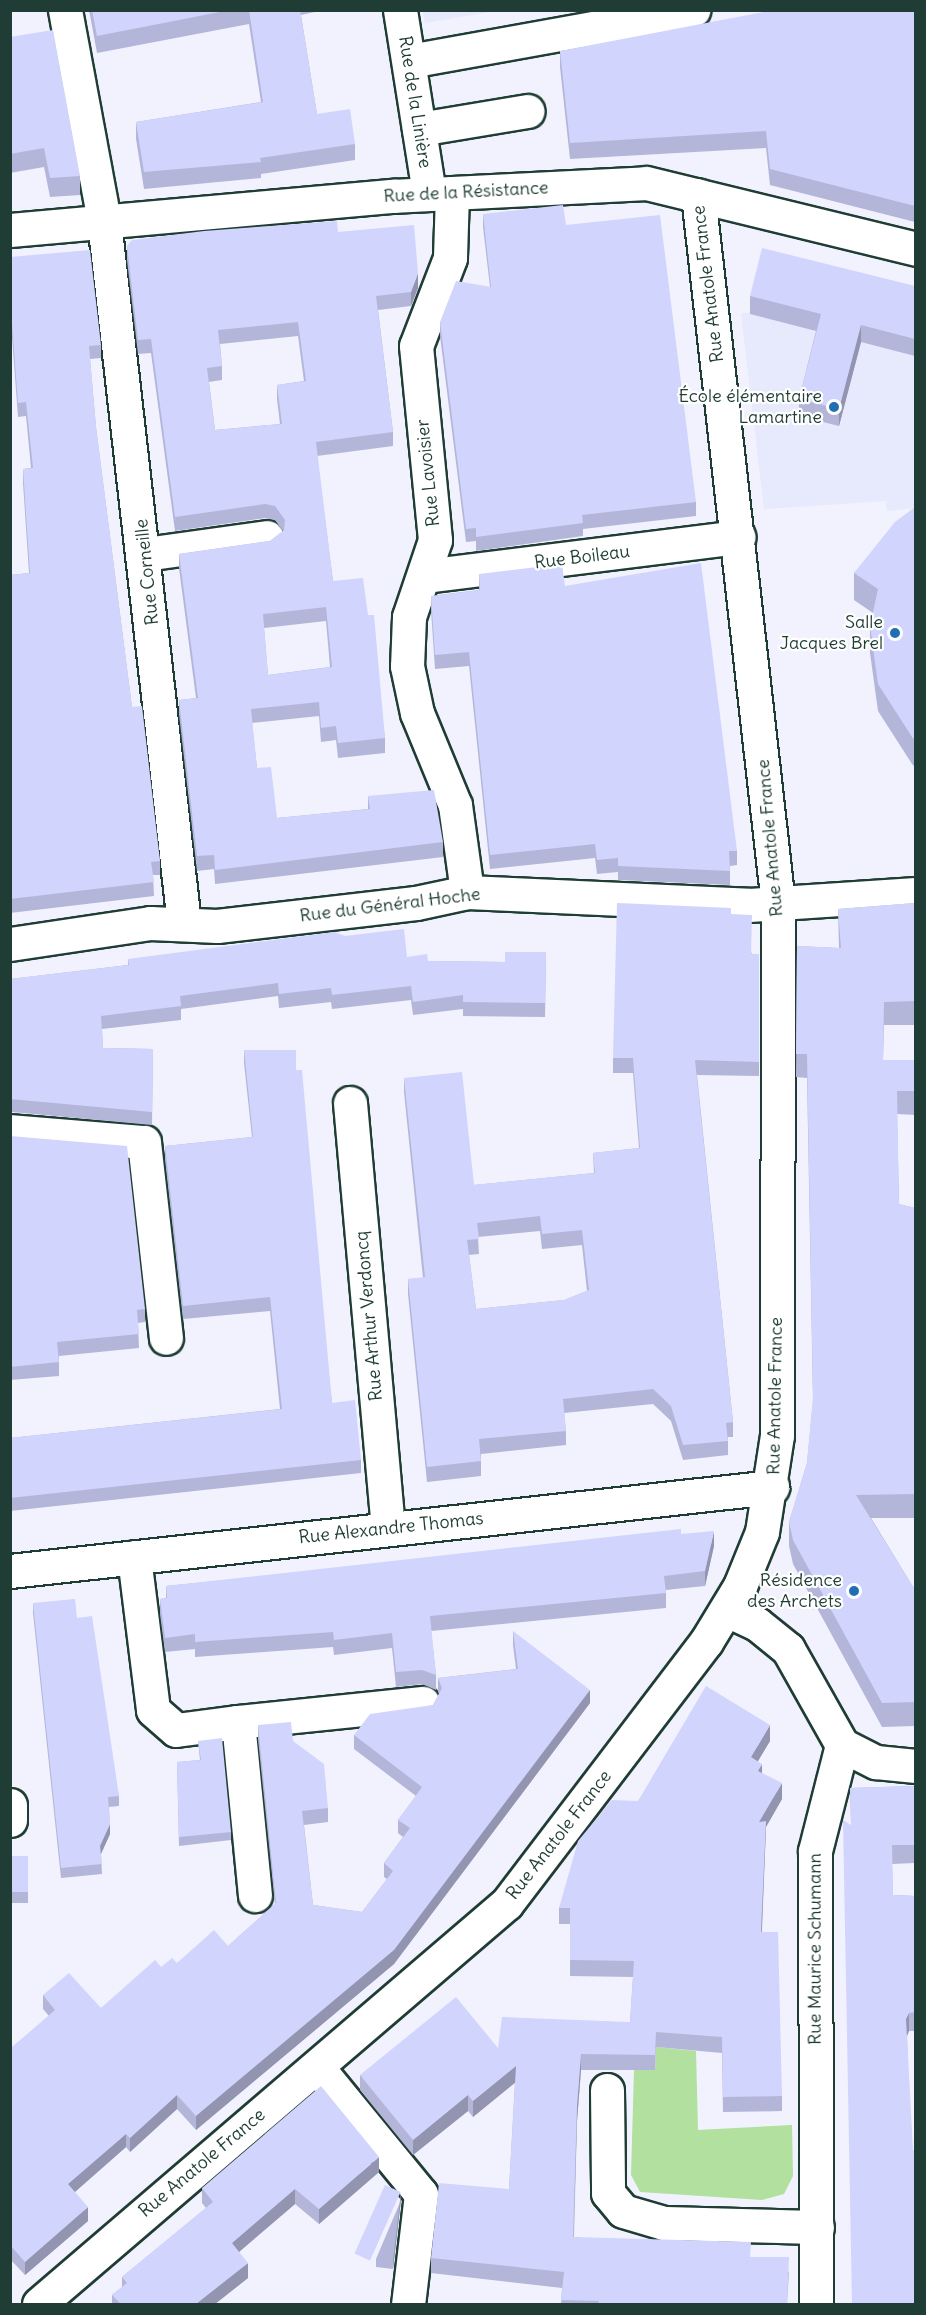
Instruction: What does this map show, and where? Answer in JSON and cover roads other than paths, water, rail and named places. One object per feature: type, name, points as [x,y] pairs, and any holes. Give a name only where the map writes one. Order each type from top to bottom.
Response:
[{"type":"street","name":"Rue Corneille","points":[[65,10],[104,221],[145,554],[184,922]]},
{"type":"street","name":"Rue de la Linière","points":[[400,10],[419,129],[440,193]]},
{"type":"street","points":[[409,62],[577,21],[693,10]]},
{"type":"street","points":[[419,129],[528,111]]},
{"type":"street","name":"Rue de la Résistance","points":[[10,230],[440,193],[646,183],[915,249]]},
{"type":"street","name":"Rue Lavoisier","points":[[440,193],[450,258],[416,346],[434,522],[424,576],[409,617],[408,675],[417,713],[455,805],[467,892]]},
{"type":"street","name":"Rue Anatole France","points":[[39,2304],[507,1903],[727,1610],[754,1552],[772,1487],[778,904],[739,537],[698,195]]},
{"type":"street","points":[[145,554],[267,537]]},
{"type":"street","name":"Rue Boileau","points":[[424,576],[739,537]]},
{"type":"street","name":"Rue du Général Hoche","points":[[10,944],[184,922],[217,926],[416,903],[467,892],[778,904],[915,894]]},
{"type":"street","name":"Rue Arthur Verdoncq","points":[[350,1103],[388,1528]]},
{"type":"street","points":[[10,1131],[144,1142],[166,1338]]},
{"type":"street","name":"Rue Alexandre Thomas","points":[[10,1571],[772,1487]]},
{"type":"street","points":[[134,1557],[153,1710],[176,1730],[423,1703]]},
{"type":"street","points":[[727,1610],[757,1624],[788,1649],[842,1745],[876,1762],[915,1766]]},
{"type":"street","points":[[238,1722],[255,1895]]},
{"type":"street","name":"Rue Maurice Schumann","points":[[816,2304],[815,1851],[842,1745]]},
{"type":"street","points":[[10,1805],[10,1820]]},
{"type":"street","points":[[317,2067],[421,2194],[408,2304]]},
{"type":"street","points":[[607,2090],[608,2193],[623,2211],[664,2223],[817,2227]]},
{"type":"place","name":"École élémentaire Lamartine","points":[[834,407]]},
{"type":"place","name":"Salle Jacques Brel","points":[[895,633]]},
{"type":"place","name":"Résidence des Archets","points":[[854,1591]]}]
